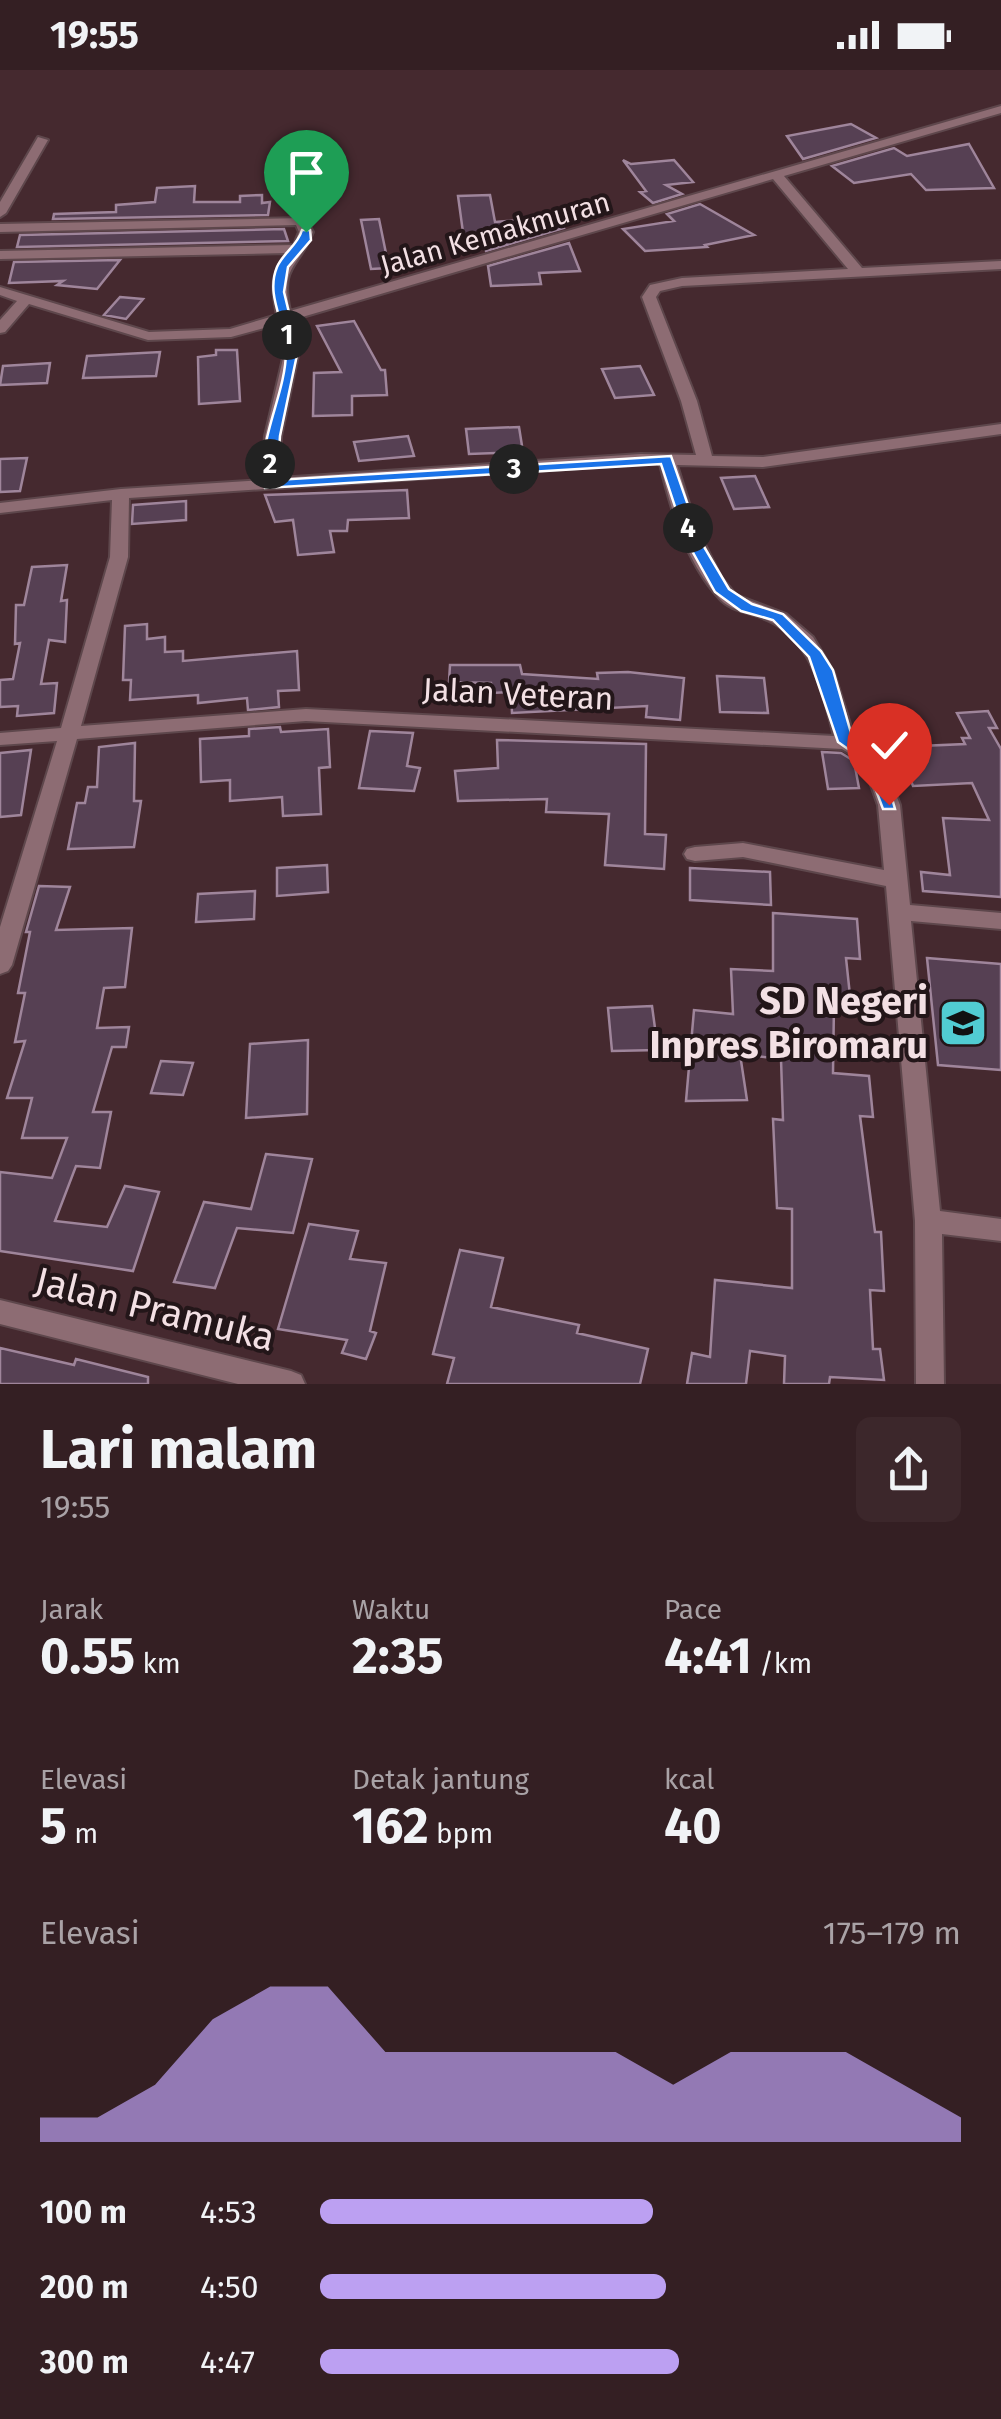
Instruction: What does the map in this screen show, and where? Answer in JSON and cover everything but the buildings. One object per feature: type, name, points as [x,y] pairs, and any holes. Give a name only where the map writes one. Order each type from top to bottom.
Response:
[{"type":"street","points":[[994,111],[1001,120]]},
{"type":"street","name":"Jalan Kemakmuran","points":[[0,290],[24,302],[124,332],[168,338],[221,335],[994,111]]},
{"type":"street","points":[[0,213],[42,140]]},
{"type":"street","points":[[777,176],[859,273]]},
{"type":"street","points":[[0,228],[300,221],[306,232],[299,249],[282,266],[278,292],[292,350],[274,436],[270,485]]},
{"type":"street","points":[[0,256],[299,249]]},
{"type":"street","points":[[706,462],[650,292],[682,282],[1001,265]]},
{"type":"street","points":[[0,329],[24,302]]},
{"type":"street","points":[[0,508],[121,494],[666,459],[706,462],[808,458],[1001,429]]},
{"type":"street","points":[[666,459],[693,540],[723,592],[746,608],[778,617],[815,654],[825,670],[846,742],[872,758],[889,805],[928,1221],[930,1384]]},
{"type":"street","points":[[0,965],[119,558],[121,494]]},
{"type":"street","name":"Jalan Veteran","points":[[0,739],[306,715],[846,742]]},
{"type":"street","points":[[695,854],[743,850],[894,880]]},
{"type":"street","points":[[900,912],[1001,922]]},
{"type":"street","points":[[928,1221],[1001,1230]]},
{"type":"street","name":"Jalan Pramuka","points":[[0,1312],[291,1384]]},
{"type":"place","name":"SD Negeri Inpres Biromaru","points":[[963,1023]]},
{"type":"route","points":[[306,232],[299,249],[282,266],[278,292],[292,350],[288,388],[274,436],[270,485],[666,459],[693,540],[723,592],[746,608],[778,617],[815,654],[825,670],[846,742],[872,758],[889,805]]}]
